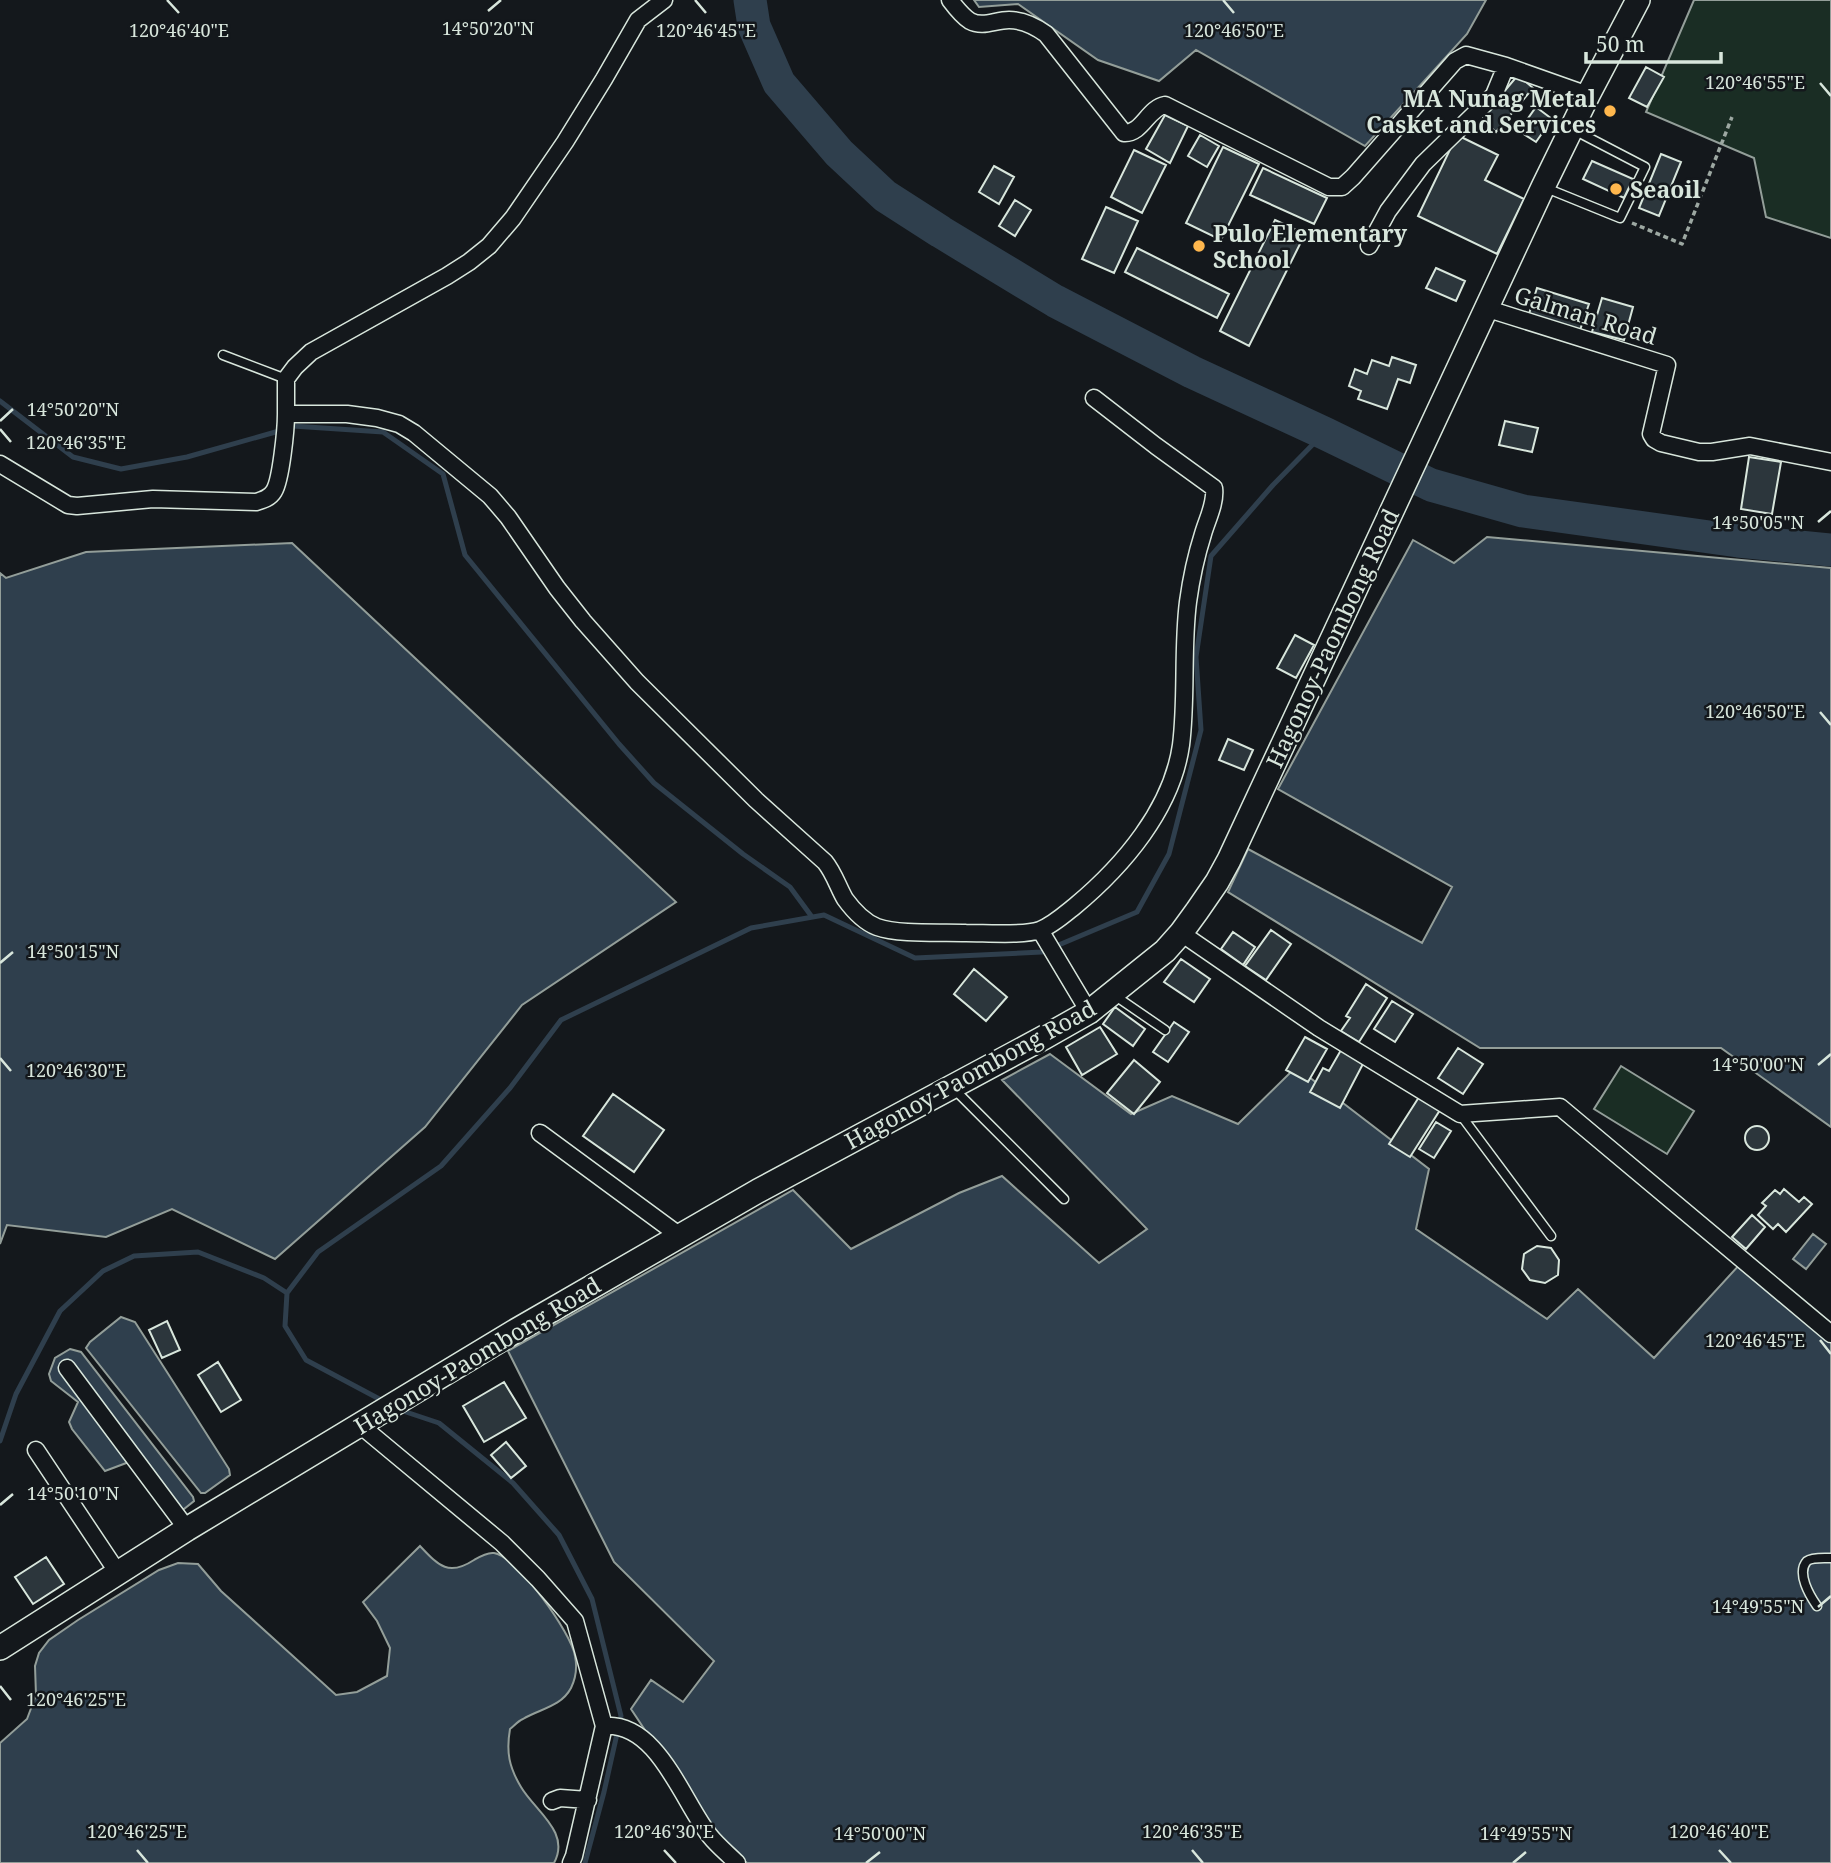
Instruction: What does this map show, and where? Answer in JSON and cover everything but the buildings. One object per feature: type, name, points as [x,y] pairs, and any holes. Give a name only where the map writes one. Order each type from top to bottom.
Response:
[{"type":"main road","name":"Hagonoy-Paombong Road","points":[[0,1648],[187,1529],[416,1390],[758,1191],[1089,1012],[1165,951],[1217,882],[1229,860],[1485,308],[1637,0]]},
{"type":"street","points":[[638,20],[640,0]]},
{"type":"street","points":[[0,464],[68,505],[153,499],[256,502],[266,499],[273,494],[277,485],[286,414],[286,379],[295,367],[311,352],[447,276],[489,246],[513,218],[565,142],[638,20],[664,0]]},
{"type":"street","points":[[950,0],[972,22],[983,25],[1010,20],[1029,23],[1046,34],[1124,133],[1134,131],[1157,106],[1165,105],[1329,187],[1342,187],[1353,177],[1455,61],[1466,55],[1588,95]]},
{"type":"street","points":[[1369,246],[1388,211],[1423,164],[1494,95],[1506,66]]},
{"type":"street","name":"Galman Road","points":[[1485,308],[1667,365],[1651,434],[1661,443],[1699,452],[1750,446],[1831,462]]},
{"type":"street","points":[[1044,937],[1055,922],[1084,899],[1119,864],[1152,821],[1174,773],[1181,746],[1189,600],[1202,537],[1215,492],[1214,488],[1094,398]]},
{"type":"street","points":[[286,414],[347,414],[399,424],[414,433],[490,496],[583,621],[628,672],[756,800],[825,862],[857,914],[875,926],[894,931],[999,933],[1044,937]]},
{"type":"street","points":[[1181,933],[1319,1028],[1460,1114],[1560,1107],[1831,1334]]},
{"type":"street","points":[[1044,937],[1089,1012]]},
{"type":"street","points":[[540,1133],[680,1236]]},
{"type":"street","points":[[67,1368],[187,1529]]},
{"type":"street","points":[[366,1421],[502,1544],[575,1621],[607,1726],[571,1863]]},
{"type":"street","points":[[36,1450],[118,1573]]},
{"type":"street","points":[[607,1726],[628,1730],[654,1749],[710,1836],[737,1863]]},
{"type":"street","points":[[552,1801],[560,1798],[588,1800]]},
{"type":"lane","points":[[1543,187],[1620,218],[1645,167],[1572,128]]},
{"type":"lane","points":[[223,355],[286,379]]},
{"type":"lane","points":[[1111,994],[1165,1030]]},
{"type":"lane","points":[[952,1087],[1063,1199]]},
{"type":"lane","points":[[1460,1114],[1551,1236]]},
{"type":"lane","points":[[1817,1606],[1804,1583],[1805,1564],[1815,1559],[1831,1558]]},
{"type":"path","points":[[1620,218],[1682,244],[1732,117]]},
{"type":"green space","points":[[1694,0],[1831,0],[1831,238],[1766,217],[1754,158],[1646,112]]},
{"type":"green space","points":[[1621,1066],[1694,1111],[1667,1154],[1594,1109]]},
{"type":"water","points":[[974,0],[1486,0],[1467,34],[1365,146],[1196,50],[1159,81],[1098,60],[1018,4],[979,7]]},
{"type":"water","points":[[1487,537],[1831,568],[1831,1127],[1721,1048],[1480,1048],[1228,892],[1248,849],[1422,943],[1452,887],[1278,789],[1413,540],[1454,563]]},
{"type":"water","points":[[292,543],[676,902],[522,1005],[425,1127],[275,1259],[172,1209],[106,1237],[7,1225],[0,1244],[0,573],[6,578],[86,552]]},
{"type":"water","points":[[1050,1054],[1131,1114],[1172,1096],[1238,1124],[1296,1067],[1429,1169],[1416,1229],[1547,1319],[1578,1289],[1654,1358],[1741,1263],[1831,1335],[1831,1863],[747,1863],[712,1831],[631,1709],[651,1680],[683,1702],[714,1661],[614,1562],[508,1351],[793,1190],[851,1249],[959,1193],[1002,1176],[1099,1263],[1147,1229],[1002,1080]]},
{"type":"water","points":[[1813,1234],[1826,1244],[1806,1269],[1793,1259]]},
{"type":"water","points":[[121,1317],[135,1322],[229,1469],[230,1475],[205,1493],[201,1493],[86,1348]]},
{"type":"water","points":[[70,1349],[81,1352],[193,1497],[194,1501],[179,1513],[129,1462],[105,1471],[72,1429],[69,1422],[78,1402],[51,1381],[49,1374],[55,1358]]},
{"type":"water","points":[[420,1546],[432,1559],[450,1568],[465,1565],[489,1553],[504,1557],[542,1597],[572,1645],[576,1672],[567,1694],[556,1704],[519,1721],[510,1729],[509,1737],[511,1766],[517,1780],[555,1832],[558,1852],[554,1863],[0,1863],[0,1743],[27,1719],[36,1695],[35,1666],[39,1653],[49,1640],[159,1570],[178,1563],[198,1564],[221,1591],[336,1695],[357,1692],[387,1676],[390,1648],[377,1621],[363,1602]]},
{"type":"waterway","points":[[750,0],[754,26],[779,83],[839,153],[885,196],[1055,301],[1192,372],[1431,485],[1523,511],[1738,541],[1831,550]]},
{"type":"waterway","points":[[0,401],[73,457],[121,469],[187,457],[279,431]]},
{"type":"waterway","points":[[293,426],[383,432],[443,474],[465,555],[619,744],[654,783],[743,854],[790,887],[812,917]]},
{"type":"waterway","points":[[385,1402],[306,1360],[285,1326],[287,1293],[318,1252],[441,1166],[510,1088],[561,1020],[751,928],[824,915],[915,958],[1042,952],[1137,912],[1169,854],[1201,730],[1196,657],[1211,556],[1273,485],[1324,433]]},
{"type":"waterway","points":[[0,1441],[16,1394],[60,1311],[103,1271],[134,1256],[198,1252],[264,1278],[287,1293]]},
{"type":"waterway","points":[[400,1410],[439,1423],[513,1483],[559,1535],[592,1599],[621,1716],[585,1863]]},
{"type":"place","name":"MA Nunag Metal Casket and Services","points":[[1610,111]]},
{"type":"place","name":"Seaoil","points":[[1616,189]]},
{"type":"place","name":"Pulo Elementary School","points":[[1199,246]]}]
